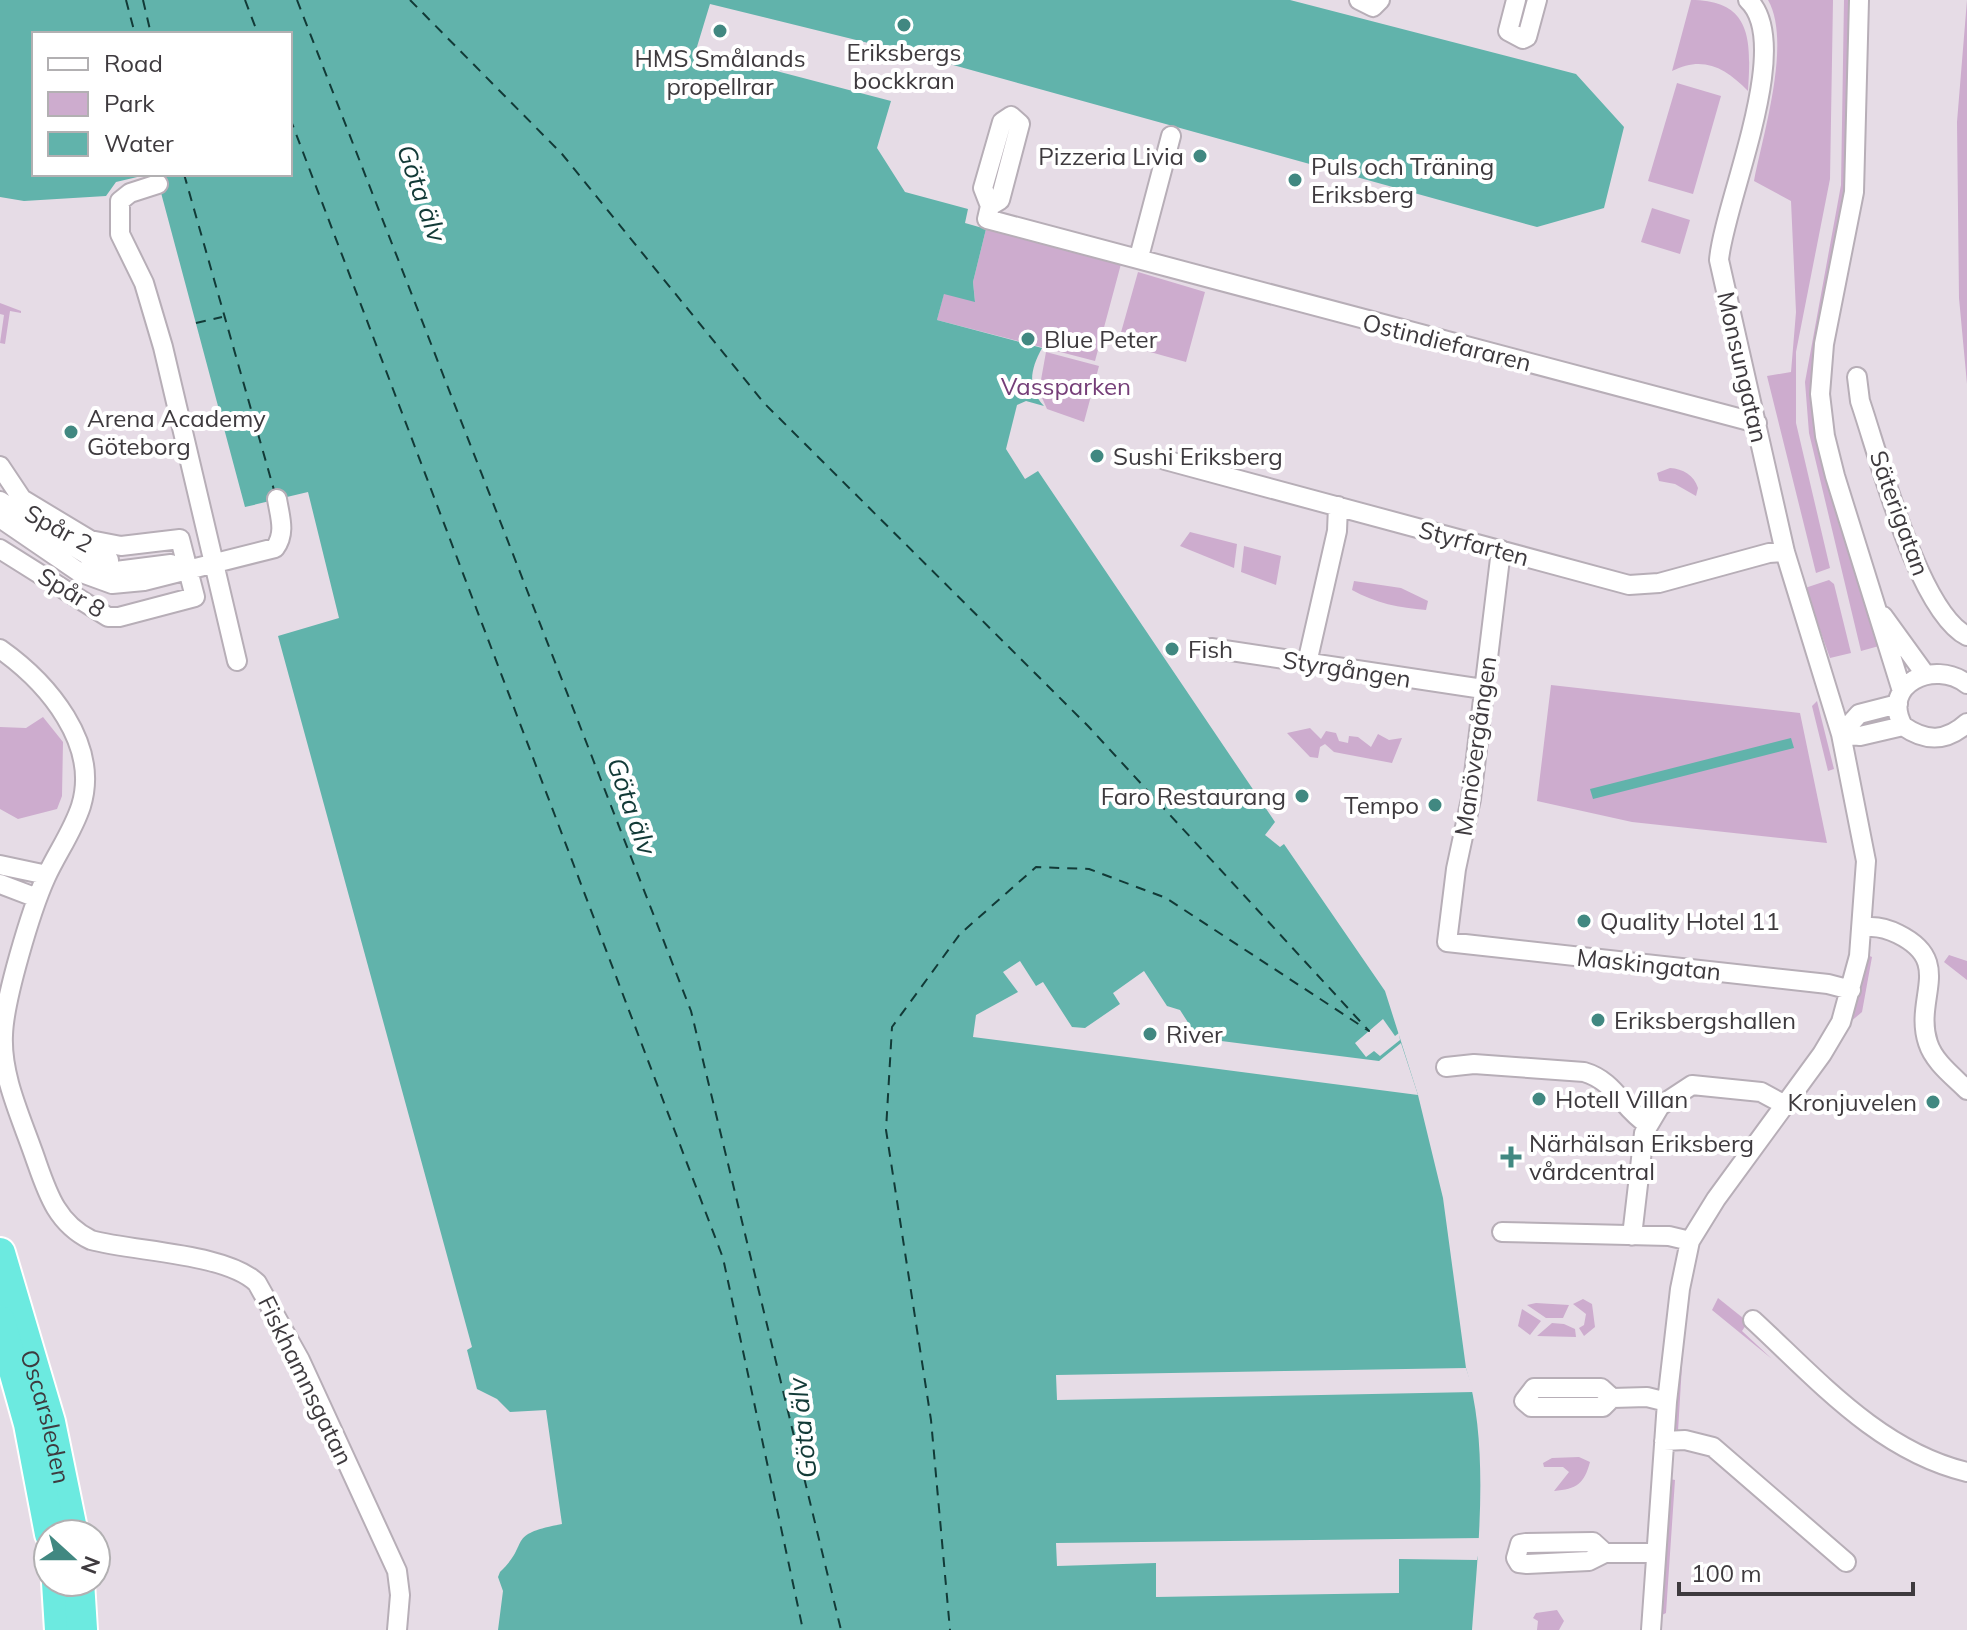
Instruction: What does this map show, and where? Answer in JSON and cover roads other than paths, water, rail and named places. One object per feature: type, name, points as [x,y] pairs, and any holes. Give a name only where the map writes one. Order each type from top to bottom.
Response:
[{"type":"highway","name":"Oscarsleden","points":[[1,1252],[50,1422],[70,1518]]},
{"type":"highway","name":"Oscarsleden","points":[[0,1321],[46,1518]]},
{"type":"highway","points":[[0,1347],[16,1379]]},
{"type":"highway","points":[[58,1598],[60,1630]]},
{"type":"highway","points":[[80,1598],[82,1630]]},
{"type":"street","points":[[1359,0],[1373,7],[1380,0]]},
{"type":"street","points":[[1516,0],[1508,31],[1523,39],[1527,37],[1537,0]]},
{"type":"street","name":"Monsungatan","points":[[1651,1630],[1667,1402],[1680,1289],[1690,1241],[1716,1199],[1832,1039],[1851,990],[1862,928],[1866,861],[1841,734],[1785,552],[1719,260],[1720,241],[1751,136],[1763,67],[1761,17],[1748,0]]},
{"type":"street","points":[[1859,0],[1854,192],[1824,344],[1820,394],[1830,456],[1900,698],[1903,726]]},
{"type":"street","points":[[1139,257],[1171,136]]},
{"type":"street","points":[[158,184],[130,193],[120,201],[120,234],[144,283],[163,347],[237,661]]},
{"type":"street","name":"Ostindiefararen","points":[[990,206],[987,219],[1757,423]]},
{"type":"street","name":"Säterigatan","points":[[1857,377],[1860,401],[1912,555],[1936,607],[1967,636]]},
{"type":"street","name":"Styrfarten","points":[[1165,460],[1629,585],[1659,583],[1769,553],[1785,552]]},
{"type":"street","points":[[0,466],[22,499],[90,540],[121,546],[187,567]]},
{"type":"street","name":"Spår 2","points":[[0,475],[16,504],[87,547],[187,567]]},
{"type":"street","points":[[0,509],[78,562],[101,570],[187,567],[215,564],[275,548],[281,540],[282,526],[277,499]]},
{"type":"street","points":[[0,501],[60,539],[101,560],[187,567]]},
{"type":"street","points":[[1307,663],[1337,531],[1338,506]]},
{"type":"street","points":[[0,518],[79,572],[112,584],[144,581],[187,567]]},
{"type":"street","points":[[0,530],[105,593],[129,596],[187,567]]},
{"type":"street","points":[[0,540],[89,597],[110,606],[122,607],[187,567]]},
{"type":"street","name":"Spår 8","points":[[0,549],[108,617],[119,617],[187,567]]},
{"type":"street","name":"Manövergången","points":[[1447,942],[1456,869],[1471,799],[1501,550]]},
{"type":"street","points":[[1872,601],[1925,674]]},
{"type":"street","name":"Styrgången","points":[[1211,648],[1483,689]]},
{"type":"street","name":"Fiskhamnsgatan","points":[[0,649],[61,711],[82,751],[86,778],[80,808],[37,898],[6,1017],[3,1049],[14,1095],[54,1208],[79,1234],[91,1240],[225,1265],[247,1273],[257,1283],[300,1360],[397,1571],[400,1595],[397,1630]]},
{"type":"street","points":[[1841,734],[1859,714],[1900,698],[1925,674],[1946,674],[1967,684]]},
{"type":"street","points":[[1841,734],[1860,736],[1903,726],[1921,736],[1938,739],[1967,723]]},
{"type":"street","points":[[0,865],[47,875]]},
{"type":"street","points":[[0,884],[37,898]]},
{"type":"street","points":[[1862,928],[1888,929],[1907,939],[1928,959],[1924,1031],[1935,1059],[1967,1090]]},
{"type":"street","name":"Maskingatan","points":[[1447,942],[1828,984],[1851,990]]},
{"type":"street","points":[[1446,1067],[1474,1064],[1584,1072],[1601,1077],[1615,1089],[1629,1110],[1647,1124]]},
{"type":"street","points":[[1632,1236],[1647,1124],[1660,1106],[1692,1085],[1761,1092],[1785,1105]]},
{"type":"street","points":[[1502,1232],[1669,1236],[1690,1241]]},
{"type":"street","points":[[1753,1320],[1842,1402],[1897,1446],[1940,1466],[1967,1472]]},
{"type":"street","points":[[1612,1398],[1647,1397],[1667,1402]]},
{"type":"street","points":[[1664,1441],[1685,1440],[1713,1447],[1846,1562]]},
{"type":"street","points":[[1605,1553],[1656,1553]]},
{"type":"water","name":"Göta älv","points":[[0,0],[1290,0],[1576,74],[1624,127],[1604,208],[1537,227],[917,55],[710,4],[696,50],[891,101],[877,148],[905,192],[968,209],[965,223],[986,229],[973,282],[975,302],[944,294],[937,320],[1042,348],[1032,378],[1035,392],[1044,406],[1026,401],[1017,405],[1006,449],[1025,479],[1038,471],[1275,822],[1265,835],[1280,847],[1284,844],[1385,991],[1418,1095],[1443,1198],[1466,1368],[1478,1430],[1480,1498],[1472,1630],[498,1630],[503,1591],[498,1577],[500,1572],[525,1536],[562,1524],[546,1410],[510,1412],[497,1399],[477,1389],[467,1350],[472,1347],[278,636],[339,618],[308,492],[245,507],[157,176],[292,176],[292,32],[32,32],[32,176],[142,176],[116,182],[106,196],[24,201],[0,197]]},
{"type":"water","points":[[1791,738],[1794,748],[1593,799],[1590,789]]},
{"type":"place","name":"Eriksbergs bockkran","points":[[904,25]]},
{"type":"place","name":"HMS Smålands propellrar","points":[[720,31]]},
{"type":"place","name":"Pizzeria Livia","points":[[1200,156]]},
{"type":"place","name":"Puls och Träning Eriksberg","points":[[1295,180]]},
{"type":"place","name":"Blue Peter","points":[[1028,339]]},
{"type":"place","name":"Arena Academy Göteborg","points":[[71,432]]},
{"type":"place","name":"Sushi Eriksberg","points":[[1097,456]]},
{"type":"place","name":"Fish","points":[[1172,649]]},
{"type":"place","name":"Faro Restaurang","points":[[1302,796]]},
{"type":"place","name":"Tempo","points":[[1435,805]]},
{"type":"place","name":"Quality Hotel 11","points":[[1584,921]]},
{"type":"place","name":"Eriksbergshallen","points":[[1598,1020]]},
{"type":"place","name":"River","points":[[1150,1034]]},
{"type":"place","name":"Hotell Villan","points":[[1539,1099]]},
{"type":"place","name":"Kronjuvelen","points":[[1933,1102]]},
{"type":"place","name":"Närhälsan Eriksberg vårdcentral","points":[[1511,1157]]},
{"type":"park label","name":"Vassparken","points":[[1066,386]]}]
